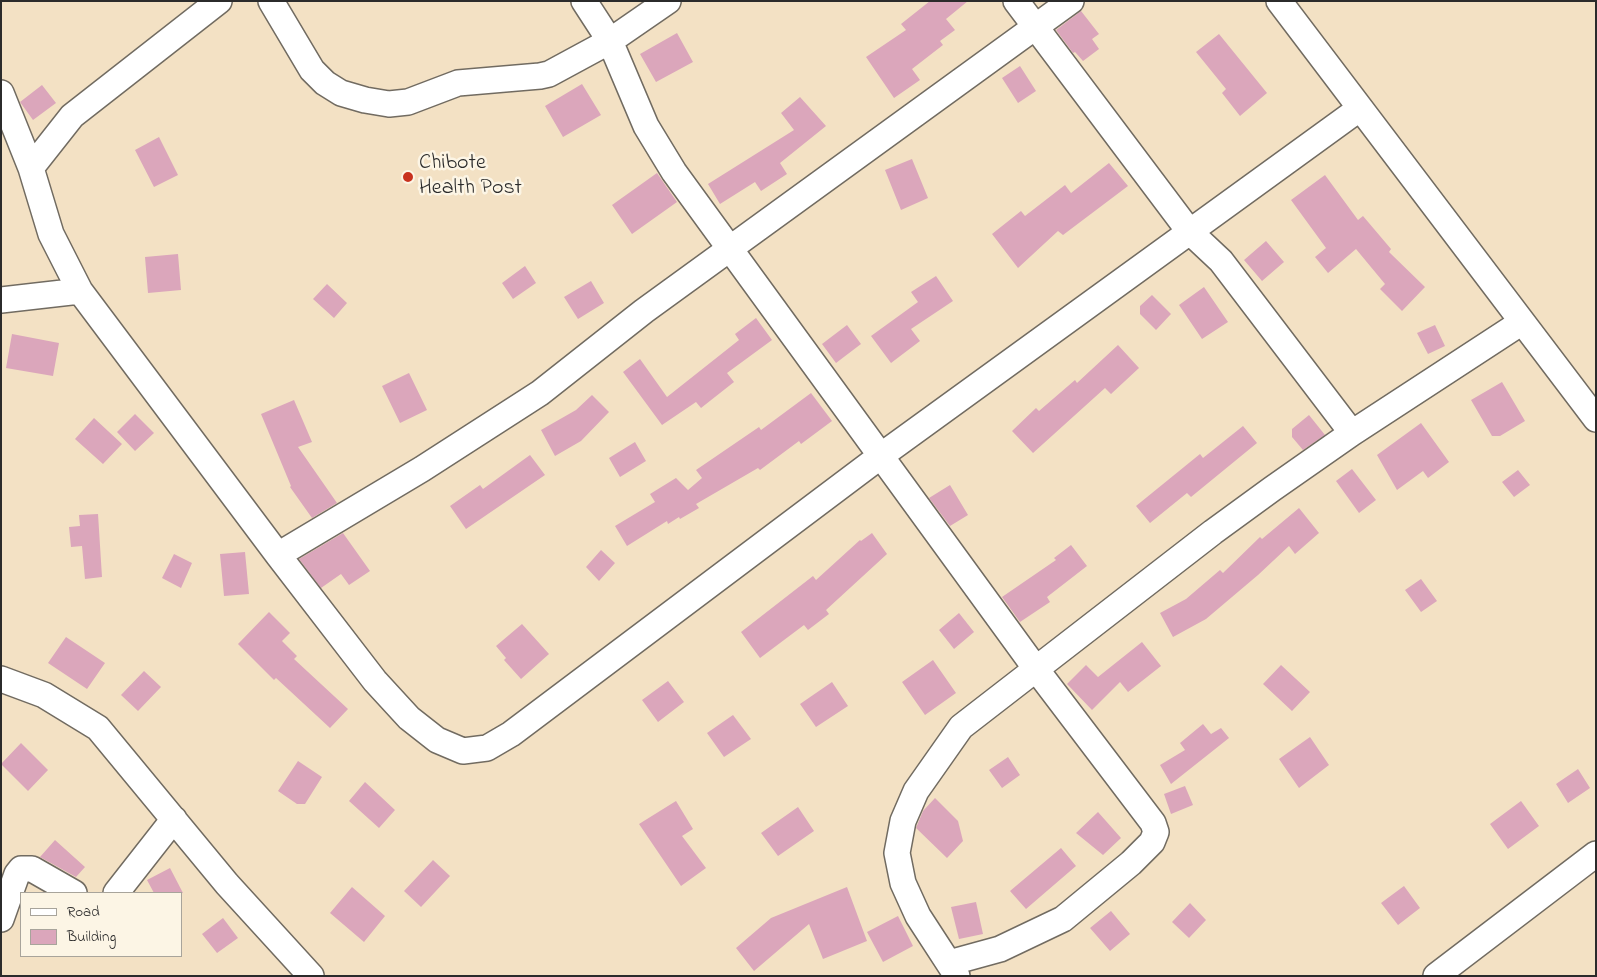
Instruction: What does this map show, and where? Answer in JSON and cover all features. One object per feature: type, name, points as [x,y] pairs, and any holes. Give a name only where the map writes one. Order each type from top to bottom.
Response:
[{"type":"street","points":[[31,168],[72,116],[219,1]]},
{"type":"street","points":[[271,1],[312,70],[325,83],[341,93],[389,104],[408,102],[440,88],[458,83],[540,76],[610,41],[668,1]]},
{"type":"street","points":[[584,1],[610,41],[646,126],[674,172],[882,455],[1036,669],[1148,814],[1156,832],[1152,842],[1131,863],[1063,918],[1031,936],[953,970],[918,916],[903,883],[897,853],[903,821],[916,791],[961,727],[1036,669],[1213,532],[1352,433],[1522,322]]},
{"type":"street","points":[[1016,1],[1034,28],[1189,231],[1221,261],[1352,433]]},
{"type":"street","points":[[278,555],[512,412],[730,248],[1071,1]]},
{"type":"street","points":[[1278,1],[1596,419]]},
{"type":"street","points":[[1,93],[31,168],[51,234],[80,291],[375,681],[409,718],[437,740],[463,751],[487,748],[511,734],[620,654],[882,455],[1359,109]]},
{"type":"street","points":[[1,300],[80,291]]},
{"type":"street","points":[[1,679],[44,695],[98,728],[244,903],[311,976]]},
{"type":"street","points":[[117,892],[174,818]]},
{"type":"street","points":[[1436,976],[1596,854]]},
{"type":"street","points":[[1,919],[17,874],[21,869],[32,869],[72,892]]},
{"type":"building","points":[[930,1],[968,1],[946,19],[955,30],[940,41],[943,45],[912,69],[920,80],[894,98],[866,57],[906,30],[901,24]]},
{"type":"building","points":[[1081,11],[1099,34],[1092,39],[1099,49],[1083,61],[1075,52],[1073,53],[1056,30]]},
{"type":"building","points":[[677,33],[693,62],[656,82],[640,54]]},
{"type":"building","points":[[1219,34],[1267,93],[1240,116],[1222,93],[1226,89],[1196,52]]},
{"type":"building","points":[[1020,66],[1036,91],[1018,103],[1002,78]]},
{"type":"building","points":[[582,84],[601,115],[563,137],[545,106]]},
{"type":"building","points":[[42,85],[56,103],[33,120],[20,102]]},
{"type":"building","points":[[800,97],[826,126],[780,163],[787,174],[761,191],[755,182],[720,204],[708,184],[794,130],[781,113]]},
{"type":"building","points":[[159,137],[178,175],[154,187],[135,150]]},
{"type":"building","points":[[912,159],[928,198],[901,210],[885,170]]},
{"type":"building","points":[[1109,163],[1128,186],[1063,235],[1058,231],[1018,268],[992,234],[1021,211],[1025,216],[1065,185],[1071,193]]},
{"type":"building","points":[[657,173],[677,202],[632,234],[612,205]]},
{"type":"building","points":[[1325,175],[1358,220],[1363,216],[1391,249],[1389,252],[1425,287],[1402,311],[1380,289],[1385,284],[1356,249],[1328,273],[1315,257],[1326,248],[1291,200]]},
{"type":"building","points":[[1266,241],[1284,262],[1262,281],[1244,260]]},
{"type":"building","points":[[178,254],[181,290],[148,293],[145,257]]},
{"type":"building","points":[[525,266],[536,283],[513,299],[502,283]]},
{"type":"building","points":[[936,276],[953,301],[911,329],[920,341],[891,363],[871,336],[918,302],[911,292]]},
{"type":"building","points":[[591,281],[604,303],[578,319],[564,297]]},
{"type":"building","points":[[327,284],[347,303],[334,318],[313,299]]},
{"type":"building","points":[[1204,287],[1228,322],[1202,339],[1179,305]]},
{"type":"building","points":[[1152,295],[1171,314],[1156,330],[1140,314],[1140,306]]},
{"type":"building","points":[[756,318],[772,340],[727,373],[734,382],[701,408],[696,402],[662,425],[623,372],[640,359],[667,397],[739,340],[735,334]]},
{"type":"building","points":[[847,325],[861,344],[836,363],[822,344]]},
{"type":"building","points":[[1435,325],[1445,346],[1428,354],[1417,333]]},
{"type":"building","points":[[12,334],[59,343],[53,376],[6,368]]},
{"type":"building","points":[[1118,345],[1139,368],[1111,394],[1105,388],[1033,453],[1012,431],[1036,408],[1039,411],[1075,380],[1077,383]]},
{"type":"building","points":[[409,373],[427,410],[400,423],[382,386]]},
{"type":"building","points":[[1502,382],[1525,421],[1500,436],[1492,436],[1471,400]]},
{"type":"building","points":[[811,393],[832,421],[801,444],[799,441],[760,470],[758,468],[696,504],[699,508],[668,524],[667,521],[627,546],[615,526],[655,502],[650,494],[676,478],[688,490],[702,478],[696,470],[759,427],[761,430]]},
{"type":"building","points":[[592,395],[609,412],[581,441],[555,456],[541,430],[576,410]]},
{"type":"building","points":[[294,400],[312,442],[298,447],[337,503],[312,518],[290,487],[261,414]]},
{"type":"building","points":[[135,414],[154,433],[135,451],[117,432]]},
{"type":"building","points":[[1309,415],[1325,435],[1303,450],[1292,437],[1292,429]]},
{"type":"building","points":[[94,418],[122,444],[103,464],[75,439]]},
{"type":"building","points":[[1421,423],[1449,462],[1428,478],[1423,471],[1397,490],[1377,455]]},
{"type":"building","points":[[1243,426],[1257,443],[1191,497],[1187,493],[1150,523],[1136,506],[1200,454],[1203,458]]},
{"type":"building","points":[[635,442],[646,461],[620,477],[609,458]]},
{"type":"building","points":[[530,455],[545,475],[466,529],[450,506],[480,485],[483,489]]},
{"type":"building","points":[[1352,469],[1376,500],[1359,513],[1336,481]]},
{"type":"building","points":[[1518,470],[1530,485],[1514,497],[1502,482]]},
{"type":"building","points":[[950,485],[968,515],[950,526],[929,498]]},
{"type":"building","points":[[1299,508],[1319,533],[1295,554],[1289,546],[1206,619],[1173,637],[1160,613],[1186,599],[1220,570],[1223,573],[1260,537],[1262,539]]},
{"type":"building","points":[[98,514],[102,577],[85,579],[82,546],[71,547],[69,527],[80,526],[79,515]]},
{"type":"building","points":[[343,533],[370,571],[349,585],[341,574],[321,588],[299,559]]},
{"type":"building","points":[[872,533],[887,554],[826,610],[829,614],[808,630],[804,625],[760,658],[741,632],[813,576],[816,580],[860,540]]},
{"type":"building","points":[[1071,545],[1087,566],[1047,597],[1050,602],[1020,622],[1002,597],[1056,560],[1054,558]]},
{"type":"building","points":[[601,550],[615,563],[599,581],[586,567]]},
{"type":"building","points":[[245,552],[249,594],[224,596],[220,554]]},
{"type":"building","points":[[174,554],[192,563],[181,588],[162,578]]},
{"type":"building","points":[[1421,579],[1437,601],[1421,612],[1405,590]]},
{"type":"building","points":[[269,612],[290,633],[282,641],[297,656],[294,659],[348,709],[330,728],[276,678],[274,680],[238,644]]},
{"type":"building","points":[[959,613],[974,632],[954,649],[939,630]]},
{"type":"building","points":[[522,624],[549,654],[521,679],[504,660],[506,658],[496,646]]},
{"type":"building","points":[[66,637],[105,663],[87,689],[48,663]]},
{"type":"building","points":[[1142,642],[1161,666],[1128,692],[1120,682],[1092,710],[1067,684],[1086,665],[1098,677]]},
{"type":"building","points":[[933,660],[956,693],[925,715],[902,682]]},
{"type":"building","points":[[1281,665],[1310,692],[1292,711],[1263,684]]},
{"type":"building","points":[[144,671],[161,687],[138,711],[121,695]]},
{"type":"building","points":[[668,681],[684,702],[658,722],[642,700]]},
{"type":"building","points":[[832,682],[848,706],[816,727],[800,704]]},
{"type":"building","points":[[733,715],[751,739],[724,757],[707,733]]},
{"type":"building","points":[[1203,724],[1211,734],[1221,728],[1229,738],[1171,784],[1160,765],[1185,750],[1180,743]]},
{"type":"building","points":[[1310,737],[1329,765],[1299,788],[1279,759]]},
{"type":"building","points":[[21,743],[48,770],[28,791],[1,764]]},
{"type":"building","points":[[1008,757],[1020,775],[1002,788],[989,770]]},
{"type":"building","points":[[298,761],[322,777],[305,804],[297,804],[278,791]]},
{"type":"building","points":[[1578,769],[1590,788],[1568,803],[1556,784]]},
{"type":"building","points":[[365,782],[395,810],[379,828],[349,801]]},
{"type":"building","points":[[1185,786],[1193,805],[1171,814],[1164,794]]},
{"type":"building","points":[[935,798],[958,821],[963,841],[947,858],[916,828],[923,811]]},
{"type":"building","points":[[676,801],[693,829],[682,836],[706,868],[681,886],[639,824]]},
{"type":"building","points":[[1521,801],[1539,826],[1508,849],[1490,824]]},
{"type":"building","points":[[798,807],[814,831],[778,856],[761,833]]},
{"type":"building","points":[[1098,812],[1121,838],[1103,855],[1076,833]]},
{"type":"building","points":[[55,840],[85,867],[76,877],[40,857]]},
{"type":"building","points":[[1061,848],[1076,866],[1026,909],[1010,891]]},
{"type":"building","points":[[433,860],[450,876],[421,907],[404,891]]},
{"type":"building","points":[[170,868],[183,893],[153,892],[147,880]]},
{"type":"building","points":[[1404,886],[1420,908],[1398,925],[1381,903]]},
{"type":"building","points":[[352,887],[385,916],[364,942],[330,913]]},
{"type":"building","points":[[847,887],[867,941],[823,959],[809,924],[754,971],[736,948],[771,918]]},
{"type":"building","points":[[976,902],[983,934],[959,939],[951,907]]},
{"type":"building","points":[[1190,903],[1206,920],[1189,938],[1172,922]]},
{"type":"building","points":[[1111,911],[1130,934],[1110,951],[1090,928]]},
{"type":"building","points":[[898,916],[913,946],[883,962],[867,932]]},
{"type":"building","points":[[223,918],[238,938],[217,953],[202,934]]},
{"type":"place","name":"Chibote Health Post","points":[[408,177]]}]
